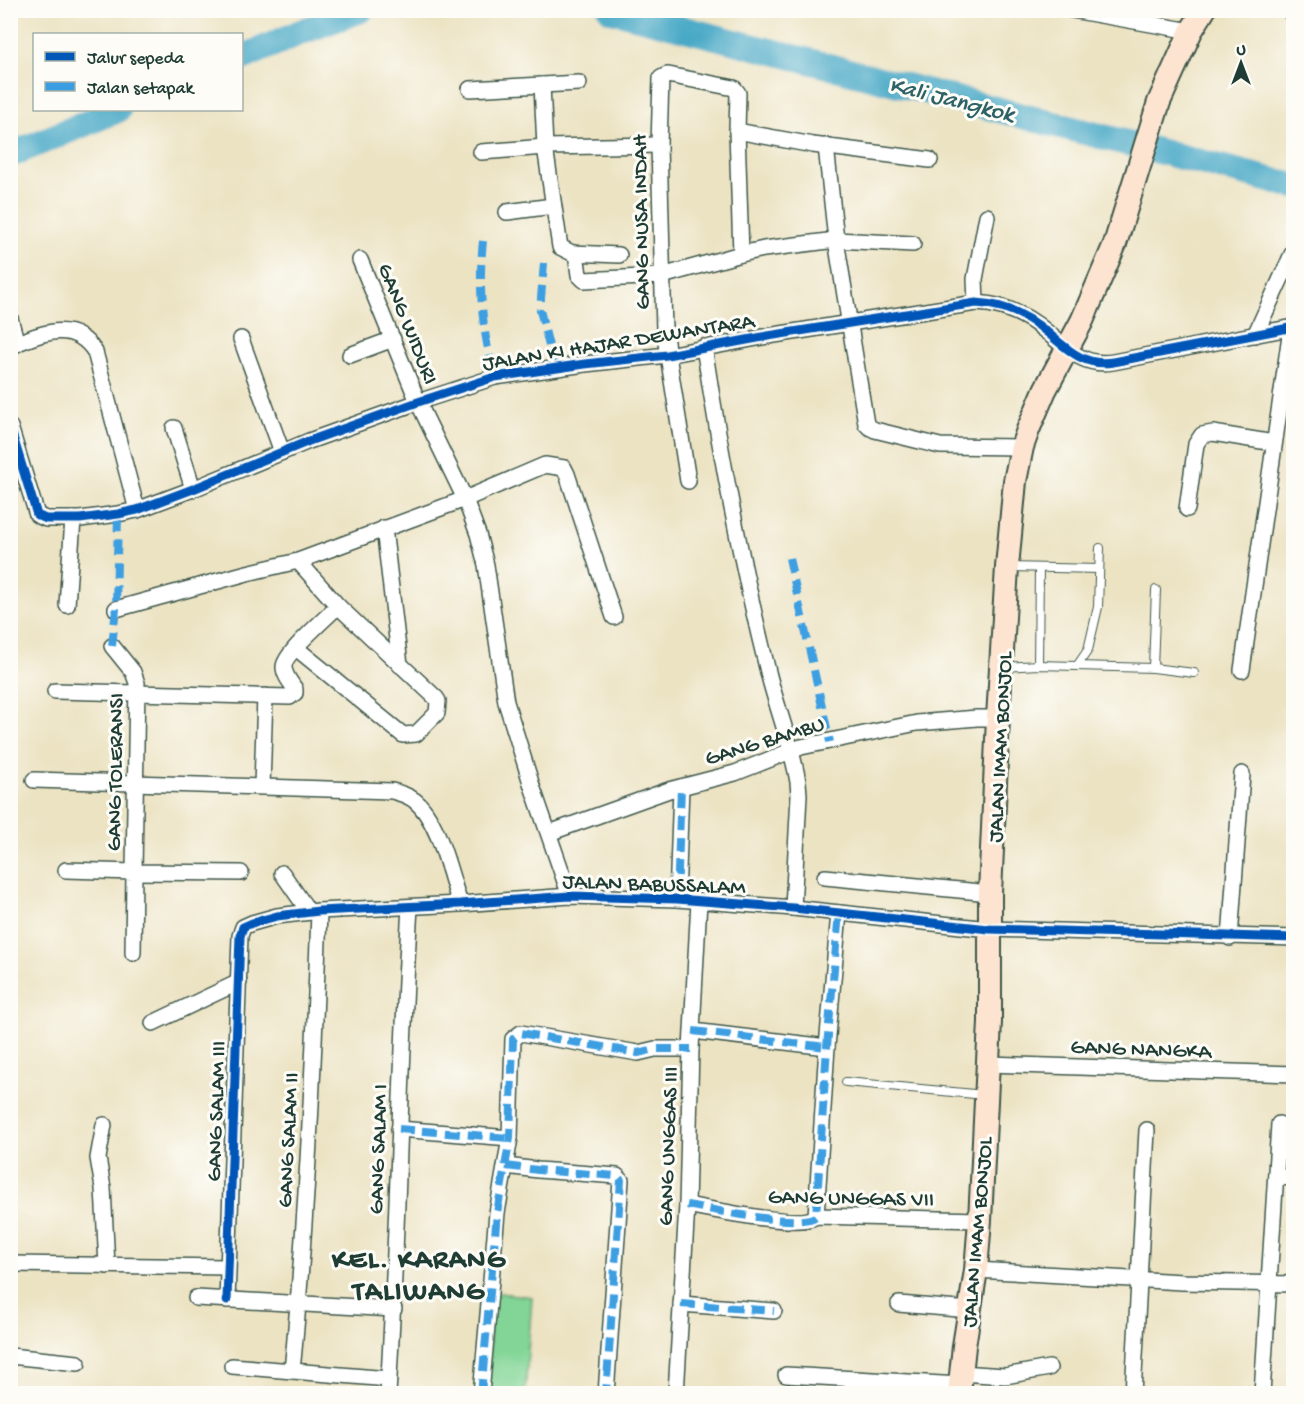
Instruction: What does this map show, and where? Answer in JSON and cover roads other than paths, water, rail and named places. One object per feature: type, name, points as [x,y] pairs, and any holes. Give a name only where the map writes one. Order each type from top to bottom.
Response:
[{"type":"main road","name":"JALAN IMAM BONJOL","points":[[960,1384],[976,1270],[980,1220],[990,1022],[990,893],[998,718],[1012,502],[1022,447],[1045,390],[1098,286],[1136,182],[1160,102],[1191,31],[1204,10]]},
{"type":"street","points":[[1072,10],[1191,31]]},
{"type":"street","points":[[1288,10],[1293,15]]},
{"type":"street","name":"GANG NUSA INDAH","points":[[688,481],[667,355],[662,276],[659,145],[662,77],[673,76],[734,88],[738,93],[737,131]]},
{"type":"street","points":[[470,89],[579,83]]},
{"type":"street","points":[[542,85],[545,147],[560,248],[567,252],[619,255]]},
{"type":"street","points":[[741,254],[737,131],[930,160]]},
{"type":"street","points":[[481,153],[545,147],[659,145]]},
{"type":"street","points":[[826,146],[836,240],[868,427],[940,446],[1022,447]]},
{"type":"street","points":[[507,212],[553,206]]},
{"type":"street","points":[[976,303],[975,279],[987,216]]},
{"type":"street","points":[[576,253],[579,275],[584,280],[662,276],[764,249],[836,240],[913,244]]},
{"type":"street","points":[[1255,335],[1293,250]]},
{"type":"street","name":"GANG WIDURI","points":[[360,260],[418,402],[465,500],[478,534],[486,565],[506,702],[570,896]]},
{"type":"street","name":"JALAN KI HAJAR DEWANTARA","points":[[10,427],[34,508],[40,518],[74,519],[137,510],[282,452],[418,402],[495,377],[667,355],[768,336],[976,303],[994,303],[1023,316],[1083,359],[1106,363],[1292,327]]},
{"type":"street","points":[[10,318],[14,345],[46,333],[59,331],[77,335],[92,347],[137,510]]},
{"type":"street","points":[[1242,670],[1292,327]]},
{"type":"street","points":[[241,339],[282,452]]},
{"type":"street","points":[[350,355],[393,339]]},
{"type":"street","points":[[704,348],[716,424],[752,601],[769,676],[796,770],[799,795],[793,908]]},
{"type":"street","points":[[174,428],[194,489]]},
{"type":"street","points":[[1188,509],[1196,444],[1202,435],[1213,433],[1274,443]]},
{"type":"street","points":[[116,609],[298,561],[465,500],[544,465],[564,468],[615,617]]},
{"type":"street","points":[[66,605],[74,519]]},
{"type":"street","points":[[384,528],[400,665]]},
{"type":"street","points":[[297,648],[403,735],[416,734],[437,713],[438,701],[338,606],[298,561]]},
{"type":"street","points":[[55,691],[288,697],[294,695],[295,689],[284,669],[284,663],[338,606]]},
{"type":"street","name":"GANG TOLERANSI","points":[[112,646],[132,672],[137,684],[134,872],[241,873]]},
{"type":"street","points":[[262,786],[265,696]]},
{"type":"street","name":"GANG BAMBU","points":[[549,833],[681,787],[735,773],[790,750],[917,723],[998,718]]},
{"type":"street","points":[[1230,938],[1242,774]]},
{"type":"street","points":[[34,780],[262,786],[402,793],[415,801],[427,816],[438,840],[460,904]]},
{"type":"street","points":[[677,899],[681,787]]},
{"type":"street","points":[[66,870],[134,872],[132,953]]},
{"type":"street","points":[[282,873],[314,911]]},
{"type":"street","points":[[825,877],[990,893]]},
{"type":"street","name":"JALAN BABUSSALAM","points":[[246,925],[277,916],[314,911],[570,896],[677,899],[793,908],[989,929],[1230,938],[1293,938]]},
{"type":"street","name":"GANG UNGGAS III","points":[[676,1394],[687,1205],[691,1049],[699,901]]},
{"type":"street","name":"GANG SALAM I","points":[[388,1387],[394,1309],[399,1129],[410,907]]},
{"type":"street","name":"GANG SALAM II","points":[[292,1371],[299,1303],[315,1028],[314,911]]},
{"type":"street","points":[[816,1216],[827,1047],[839,913]]},
{"type":"street","name":"GANG SALAM III","points":[[227,1300],[240,936],[246,925]]},
{"type":"street","points":[[153,1023],[239,982]]},
{"type":"street","points":[[693,1031],[827,1047]]},
{"type":"street","points":[[480,1394],[497,1213],[510,1138],[512,1042],[515,1036],[521,1033],[638,1053],[655,1049],[691,1049]]},
{"type":"street","name":"GANG NANGKA","points":[[988,1064],[1293,1074]]},
{"type":"street","points":[[1262,1394],[1279,1124]]},
{"type":"street","points":[[104,1125],[98,1158],[103,1188],[107,1266]]},
{"type":"street","points":[[399,1129],[510,1138]]},
{"type":"street","points":[[1133,1394],[1147,1130]]},
{"type":"street","points":[[506,1166],[616,1176],[621,1180],[606,1394]]},
{"type":"street","points":[[1276,1177],[1293,1178]]},
{"type":"street","name":"GANG UNGGAS VII","points":[[687,1205],[774,1220],[810,1221],[816,1216],[980,1220]]},
{"type":"street","points":[[10,1264],[227,1267]]},
{"type":"street","points":[[976,1270],[1293,1284]]},
{"type":"street","points":[[196,1298],[394,1309]]},
{"type":"street","points":[[681,1304],[774,1311]]},
{"type":"street","points":[[899,1304],[970,1310]]},
{"type":"street","points":[[10,1356],[78,1363]]},
{"type":"street","points":[[232,1366],[292,1371],[388,1387]]},
{"type":"street","points":[[786,1375],[960,1384],[1049,1368]]},
{"type":"lane","points":[[1077,666],[1088,650],[1098,607],[1100,548]]},
{"type":"lane","points":[[1007,567],[1099,569]]},
{"type":"lane","points":[[1038,665],[1039,569]]},
{"type":"lane","points":[[1153,668],[1156,590]]},
{"type":"lane","points":[[1002,667],[1038,665],[1153,668],[1194,673]]},
{"type":"lane","points":[[846,1082],[987,1095]]},
{"type":"waterway","name":"Kali Jangkok","points":[[243,58],[301,32],[361,10]]},
{"type":"waterway","name":"Kali Jangkok","points":[[611,10],[1294,186]]},
{"type":"waterway","name":"Kali Jangkok","points":[[10,155],[116,111]]},
{"type":"district","name":"KEL. KARANG TALIWANG","points":[[419,1273]]}]
